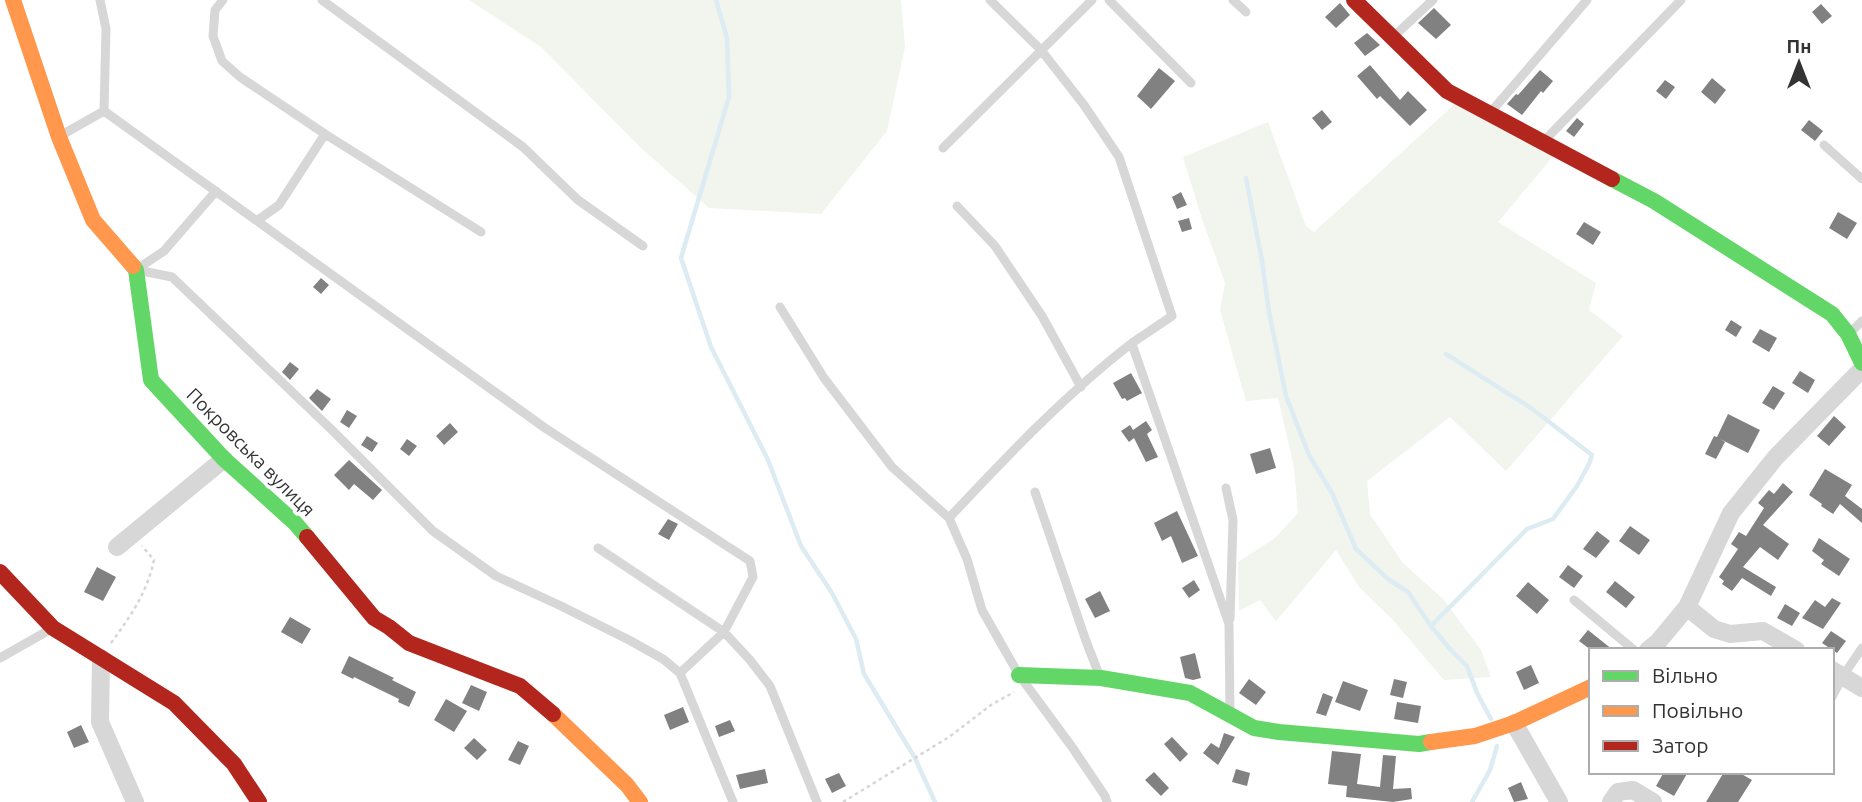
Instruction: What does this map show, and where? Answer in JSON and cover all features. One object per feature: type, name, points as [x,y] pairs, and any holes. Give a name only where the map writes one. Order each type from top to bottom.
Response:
[{"type":"street","points":[[13,0],[59,137],[93,220],[136,270]]},
{"type":"street","points":[[1354,0],[1447,91],[1621,183],[1832,314],[1848,334],[1862,363]]},
{"type":"street","name":"Покровська вулиця","points":[[136,270],[151,380],[224,460],[295,523],[373,618],[390,627],[409,643],[520,686],[561,720],[627,785],[640,802]]},
{"type":"street","points":[[1650,648],[1687,607],[1731,513],[1775,458],[1862,369]]},
{"type":"street","points":[[117,547],[224,460]]},
{"type":"street","points":[[0,572],[53,628],[174,703],[234,764],[258,802]]},
{"type":"street","points":[[1687,607],[1714,629],[1730,634],[1763,631],[1793,648]]},
{"type":"street","points":[[101,657],[100,722],[135,802]]},
{"type":"street","points":[[1838,673],[1862,688]]},
{"type":"street","points":[[1023,680],[1101,678],[1190,693],[1254,728],[1419,744],[1475,736],[1514,723],[1589,688]]},
{"type":"street","points":[[1514,723],[1559,802]]},
{"type":"street","points":[[1611,802],[1618,792],[1633,790],[1653,802]]},
{"type":"lane","points":[[100,0],[106,29],[104,111]]},
{"type":"lane","points":[[223,0],[215,10],[213,36],[222,61],[240,77],[325,134],[481,232]]},
{"type":"lane","points":[[322,0],[523,147],[578,200],[643,246]]},
{"type":"lane","points":[[949,518],[1003,460],[1081,387],[1132,344],[1172,316],[1119,157],[1041,50],[990,0]]},
{"type":"lane","points":[[943,148],[1092,0]]},
{"type":"lane","points":[[1109,0],[1191,83]]},
{"type":"lane","points":[[1233,0],[1245,12]]},
{"type":"lane","points":[[1391,38],[1433,0]]},
{"type":"lane","points":[[1489,115],[1587,0]]},
{"type":"lane","points":[[1542,143],[1681,0]]},
{"type":"lane","points":[[59,137],[104,111]]},
{"type":"lane","points":[[104,111],[545,428],[750,561],[752,577],[724,632],[680,673]]},
{"type":"lane","points":[[258,220],[279,205],[325,134]]},
{"type":"lane","points":[[1824,145],[1862,179]]},
{"type":"lane","points":[[136,270],[164,251],[216,191]]},
{"type":"lane","points":[[957,206],[1002,256],[1042,316],[1081,387]]},
{"type":"lane","points":[[136,270],[172,277],[315,413],[433,531],[496,576],[629,640],[663,659],[680,673],[733,802]]},
{"type":"lane","points":[[780,306],[824,378],[892,467],[949,518],[967,559],[982,610],[1023,680],[1073,747],[1107,802]]},
{"type":"lane","points":[[1848,334],[1862,321]]},
{"type":"lane","points":[[1132,344],[1229,624]]},
{"type":"lane","points":[[1226,488],[1233,520],[1229,624],[1230,714]]},
{"type":"lane","points":[[1035,492],[1101,678]]},
{"type":"lane","points":[[598,548],[724,632],[750,660],[770,686],[817,802]]},
{"type":"lane","points":[[1574,600],[1632,648]]},
{"type":"lane","points":[[0,658],[53,628]]},
{"type":"lane","points":[[1838,673],[1862,648]]},
{"type":"path","points":[[101,657],[135,611],[150,578],[153,561],[133,534]]},
{"type":"path","points":[[843,802],[949,737],[1023,680]]},
{"type":"shaded area","points":[[469,0],[901,0],[905,47],[887,131],[821,214],[709,208],[641,148],[541,47]]},
{"type":"shaded area","points":[[1457,102],[1554,155],[1498,222],[1596,283],[1589,310],[1623,336],[1506,471],[1450,417],[1367,481],[1370,514],[1403,563],[1444,600],[1481,650],[1491,677],[1444,680],[1393,620],[1359,587],[1336,550],[1276,621],[1260,600],[1239,611],[1238,562],[1275,538],[1298,513],[1294,467],[1278,398],[1246,401],[1220,310],[1225,283],[1183,157],[1268,122],[1306,226],[1314,232]]},
{"type":"building","points":[[1340,3],[1350,15],[1336,28],[1325,17]]},
{"type":"building","points":[[1821,4],[1832,16],[1822,24],[1812,12]]},
{"type":"building","points":[[1434,8],[1451,25],[1436,39],[1418,23]]},
{"type":"building","points":[[1367,33],[1380,45],[1365,56],[1354,43]]},
{"type":"building","points":[[1370,65],[1400,100],[1408,91],[1427,110],[1410,126],[1380,96],[1377,99],[1357,76]]},
{"type":"building","points":[[1159,68],[1175,81],[1151,109],[1137,96]]},
{"type":"building","points":[[1540,70],[1553,81],[1543,93],[1541,91],[1522,115],[1507,104]]},
{"type":"building","points":[[1712,78],[1726,90],[1715,104],[1701,92]]},
{"type":"building","points":[[1665,80],[1675,87],[1666,99],[1656,91]]},
{"type":"building","points":[[1322,110],[1332,122],[1322,130],[1312,118]]},
{"type":"building","points":[[1577,118],[1584,124],[1574,137],[1566,131]]},
{"type":"building","points":[[1809,120],[1823,131],[1815,141],[1801,130]]},
{"type":"building","points":[[1181,192],[1187,205],[1177,209],[1172,197]]},
{"type":"building","points":[[1838,212],[1857,223],[1847,239],[1829,228]]},
{"type":"building","points":[[1189,218],[1192,229],[1182,232],[1178,221]]},
{"type":"building","points":[[1584,222],[1601,232],[1593,245],[1576,234]]},
{"type":"building","points":[[321,278],[329,285],[321,294],[313,287]]},
{"type":"building","points":[[1731,320],[1742,327],[1736,337],[1725,330]]},
{"type":"building","points":[[1760,329],[1777,338],[1769,352],[1752,342]]},
{"type":"building","points":[[290,362],[299,369],[290,380],[282,372]]},
{"type":"building","points":[[1800,371],[1815,380],[1808,393],[1792,383]]},
{"type":"building","points":[[1131,373],[1142,393],[1127,401],[1122,399],[1113,383]]},
{"type":"building","points":[[1773,386],[1785,393],[1774,410],[1762,403]]},
{"type":"building","points":[[317,389],[331,399],[322,411],[309,398]]},
{"type":"building","points":[[347,410],[357,416],[349,428],[340,422]]},
{"type":"building","points":[[1728,414],[1760,430],[1748,453],[1720,439],[1725,442],[1716,459],[1705,454]]},
{"type":"building","points":[[1834,416],[1846,427],[1829,446],[1817,436]]},
{"type":"building","points":[[1146,421],[1152,430],[1147,434],[1158,457],[1146,462],[1134,438],[1129,442],[1121,431],[1130,425],[1133,430]]},
{"type":"building","points":[[450,423],[458,432],[444,445],[436,436]]},
{"type":"building","points":[[367,436],[378,443],[372,452],[361,445]]},
{"type":"building","points":[[407,439],[417,446],[409,456],[400,449]]},
{"type":"building","points":[[1270,448],[1276,468],[1256,474],[1250,454]]},
{"type":"building","points":[[349,460],[382,490],[373,500],[354,484],[349,490],[334,475]]},
{"type":"building","points":[[1825,469],[1852,485],[1845,496],[1862,509],[1862,523],[1840,504],[1833,514],[1809,495]]},
{"type":"building","points":[[1783,483],[1793,492],[1763,525],[1789,544],[1778,560],[1760,547],[1743,567],[1776,587],[1771,596],[1742,578],[1732,591],[1722,584],[1724,581],[1719,577],[1738,549],[1731,544],[1739,532],[1746,536],[1764,508],[1758,503],[1769,490],[1774,494]]},
{"type":"building","points":[[1177,511],[1198,556],[1182,563],[1171,536],[1162,541],[1154,523]]},
{"type":"building","points":[[668,519],[678,524],[669,540],[658,534]]},
{"type":"building","points":[[1630,526],[1650,540],[1639,555],[1619,541]]},
{"type":"building","points":[[1597,531],[1610,541],[1596,558],[1583,549]]},
{"type":"building","points":[[1819,538],[1850,559],[1839,576],[1821,564],[1824,560],[1812,551]]},
{"type":"building","points":[[1568,565],[1583,576],[1574,588],[1559,577]]},
{"type":"building","points":[[97,567],[116,577],[103,601],[84,592]]},
{"type":"building","points":[[1194,580],[1200,590],[1189,598],[1182,588]]},
{"type":"building","points":[[1615,581],[1635,597],[1626,608],[1606,592]]},
{"type":"building","points":[[1528,582],[1549,600],[1537,614],[1516,596]]},
{"type":"building","points":[[1100,591],[1110,611],[1095,618],[1085,599]]},
{"type":"building","points":[[1832,598],[1841,603],[1823,629],[1802,618],[1815,600],[1825,607]]},
{"type":"building","points":[[1785,604],[1800,613],[1792,626],[1777,618]]},
{"type":"building","points":[[290,617],[311,629],[302,644],[281,632]]},
{"type":"building","points":[[1588,630],[1610,648],[1589,648],[1579,641]]},
{"type":"building","points":[[1831,631],[1846,641],[1837,653],[1834,648],[1822,643]]},
{"type":"building","points":[[1195,653],[1201,678],[1193,680],[1185,678],[1180,657]]},
{"type":"building","points":[[349,656],[416,692],[409,707],[398,702],[399,699],[341,673]]},
{"type":"building","points":[[1531,665],[1539,683],[1524,690],[1516,672]]},
{"type":"building","points":[[1249,679],[1266,692],[1256,705],[1239,693]]},
{"type":"building","points":[[1394,679],[1407,682],[1403,698],[1390,695]]},
{"type":"building","points":[[1343,681],[1368,690],[1360,711],[1335,702]]},
{"type":"building","points":[[471,685],[487,692],[479,711],[462,703]]},
{"type":"building","points":[[1323,693],[1333,697],[1326,716],[1316,713]]},
{"type":"building","points":[[446,699],[467,711],[454,732],[434,720]]},
{"type":"building","points":[[1397,702],[1421,706],[1418,723],[1394,719]]},
{"type":"building","points":[[683,707],[689,722],[670,730],[664,715]]},
{"type":"building","points":[[730,720],[735,731],[719,737],[715,726]]},
{"type":"building","points":[[81,725],[89,742],[74,748],[67,732]]},
{"type":"building","points":[[1224,733],[1235,737],[1218,765],[1203,753],[1211,743],[1219,748]]},
{"type":"building","points":[[1172,737],[1188,754],[1180,762],[1164,744]]},
{"type":"building","points":[[474,738],[487,750],[477,760],[464,748]]},
{"type":"building","points":[[518,741],[529,746],[520,765],[508,760]]},
{"type":"building","points":[[1332,751],[1361,754],[1357,784],[1380,787],[1383,755],[1396,756],[1393,789],[1411,788],[1412,799],[1393,802],[1346,797],[1347,786],[1328,784]]},
{"type":"building","points":[[765,769],[768,783],[740,789],[736,775]]},
{"type":"building","points":[[1236,769],[1250,773],[1247,786],[1232,782]]},
{"type":"building","points":[[1154,772],[1169,788],[1161,796],[1145,780]]},
{"type":"building","points":[[839,773],[846,786],[832,793],[825,779]]},
{"type":"building","points":[[1663,774],[1687,774],[1674,796],[1656,786]]},
{"type":"building","points":[[1723,774],[1742,774],[1752,780],[1738,802],[1706,802]]},
{"type":"building","points":[[1521,782],[1528,799],[1514,802],[1508,788]]},
{"type":"waterway","points":[[716,0],[727,38],[729,97],[681,258],[711,347],[768,460],[801,546],[832,593],[856,639],[864,674],[915,758],[935,802]]},
{"type":"waterway","points":[[1246,178],[1286,396],[1309,455],[1332,493],[1356,549],[1388,579],[1408,592],[1431,626],[1467,666],[1491,719]]},
{"type":"waterway","points":[[1431,626],[1527,529],[1553,519],[1577,486],[1592,455],[1531,408],[1446,354]]},
{"type":"waterway","points":[[1472,802],[1490,770],[1497,746]]},
{"type":"traffic: fast","points":[[1612,179],[1654,201],[1832,314],[1848,334],[1862,363]]},
{"type":"traffic: fast","points":[[133,266],[136,270],[151,380],[224,459],[307,537]]},
{"type":"traffic: fast","points":[[1019,675],[1101,678],[1190,693],[1254,728],[1419,744],[1431,742]]},
{"type":"traffic: slow","points":[[13,0],[59,137],[93,220],[133,266]]},
{"type":"traffic: slow","points":[[1431,742],[1475,736],[1514,723],[1589,688]]},
{"type":"traffic: slow","points":[[553,714],[627,785],[640,802]]},
{"type":"traffic: jam","points":[[1354,0],[1447,91],[1612,179]]},
{"type":"traffic: jam","points":[[307,537],[374,618],[409,643],[520,686],[553,714]]},
{"type":"traffic: jam","points":[[0,572],[53,628],[174,703],[234,764],[259,802]]}]
